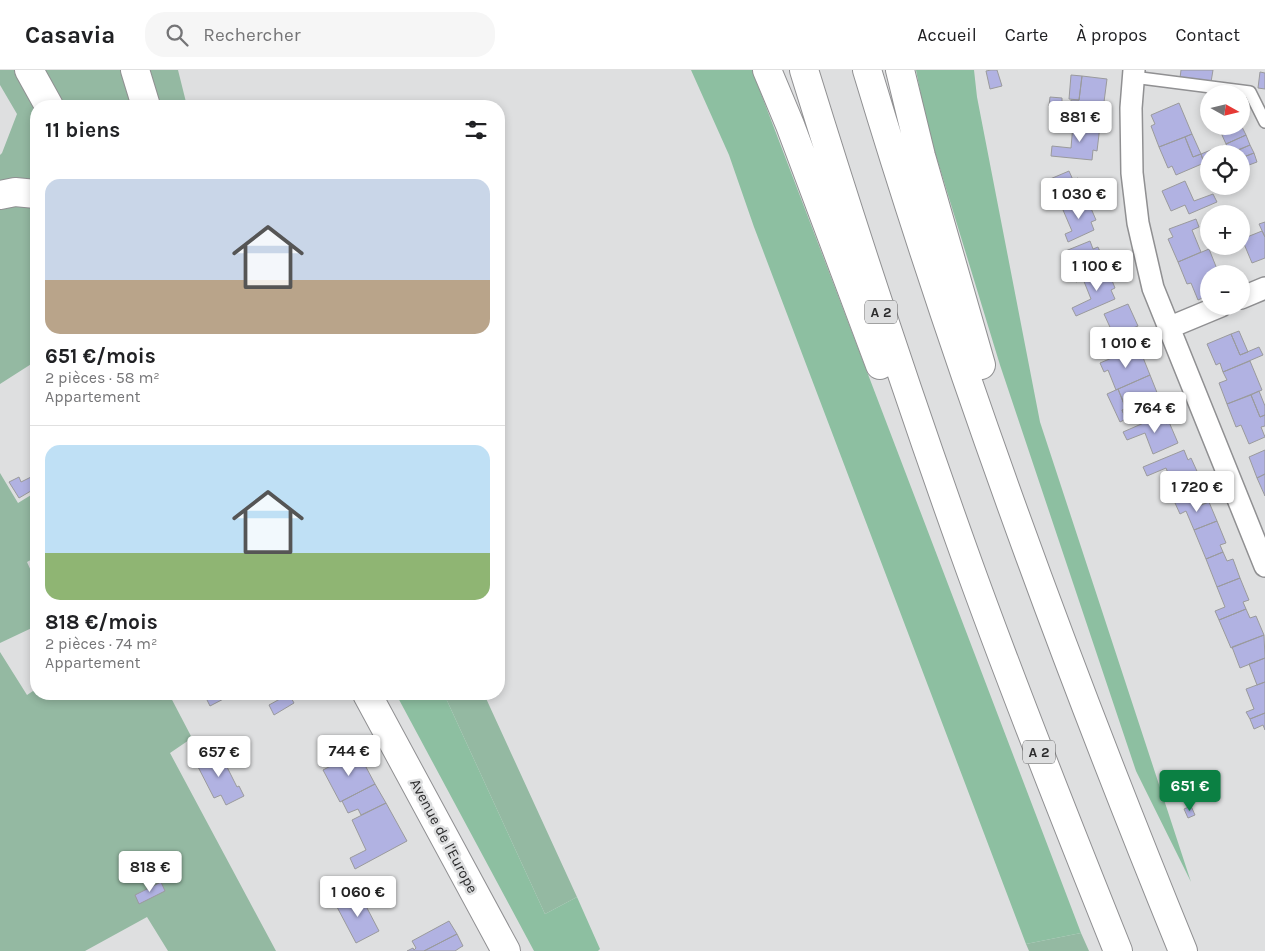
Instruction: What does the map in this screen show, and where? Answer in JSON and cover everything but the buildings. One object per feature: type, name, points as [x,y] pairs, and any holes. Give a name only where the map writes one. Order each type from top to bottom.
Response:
[{"type":"main road","points":[[30,70],[46,100]]},
{"type":"main road","points":[[135,70],[144,100]]},
{"type":"main road","points":[[767,70],[790,124],[897,408],[920,462],[964,552]]},
{"type":"main road","name":"A 2","points":[[804,70],[886,325],[964,552],[1068,828],[1118,951]]},
{"type":"main road","points":[[867,70],[932,276],[1022,534],[1105,756],[1183,951]]},
{"type":"main road","points":[[900,70],[929,188],[993,406],[1022,534]]},
{"type":"main road","points":[[0,195],[15,192],[30,193]]},
{"type":"main road","name":"Avenue de l'Europe","points":[[370,700],[506,951]]},
{"type":"street","points":[[1134,73],[1131,132],[1134,195],[1151,280],[1168,328],[1265,566]]},
{"type":"street","points":[[1250,294],[1265,288]]},
{"type":"street","points":[[1168,328],[1200,315]]},
{"type":"lane","points":[[1134,73],[1250,92],[1265,122]]},
{"type":"green space","points":[[0,70],[178,70],[186,100],[30,100],[30,365],[0,384],[0,155],[17,114],[0,85]]},
{"type":"green space","points":[[691,70],[752,70],[1081,933],[1026,944],[754,227],[729,155]]},
{"type":"green space","points":[[916,70],[974,70],[977,97],[1040,422],[1191,882],[1136,771],[1000,365],[927,126]]},
{"type":"green space","points":[[0,473],[18,503],[30,496],[30,560],[27,562],[30,569],[30,629],[0,643]]},
{"type":"green space","points":[[0,652],[27,695],[30,693],[30,700],[172,700],[192,738],[170,753],[276,951],[168,951],[147,917],[85,951],[0,951]]},
{"type":"green space","points":[[399,700],[447,700],[545,914],[577,897],[600,949],[598,951],[534,951]]},
{"type":"green space","points":[[447,700],[487,700],[577,897],[545,914]]},
{"type":"green space","points":[[1081,933],[1089,951],[1029,951],[1026,944]]}]
